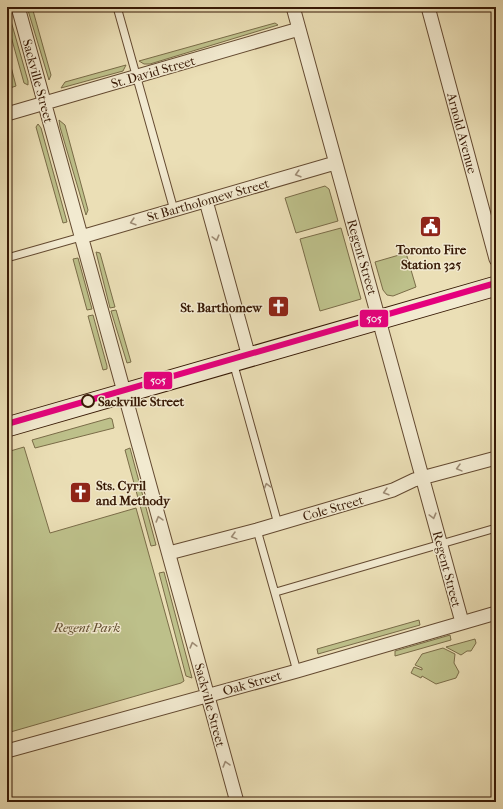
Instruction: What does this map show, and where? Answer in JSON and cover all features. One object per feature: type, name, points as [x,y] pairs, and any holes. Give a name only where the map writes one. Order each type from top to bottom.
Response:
[{"type":"street","name":"Sackville Street","points":[[18,7],[169,553],[206,696],[237,802]]},
{"type":"street","name":"Regent Street","points":[[293,7],[462,622]]},
{"type":"street","name":"Arnold Avenue","points":[[428,7],[491,226],[496,259]]},
{"type":"street","name":"St. David Street","points":[[7,114],[299,29]]},
{"type":"street","name":"St Bartholomew Street","points":[[81,237],[336,163]]},
{"type":"street","points":[[206,201],[241,360]]},
{"type":"street","points":[[7,427],[496,286]]},
{"type":"street","name":"Cole Street","points":[[169,553],[278,524],[392,490],[422,478],[496,458]]},
{"type":"street","name":"Oak Street","points":[[7,751],[496,613]]},
{"type":"lane","points":[[117,7],[174,210]]},
{"type":"lane","points":[[7,258],[81,237]]},
{"type":"lane","points":[[241,360],[278,524]]},
{"type":"lane","points":[[276,592],[496,528]]},
{"type":"lane","points":[[257,530],[298,670]]},
{"type":"green space","points":[[7,7],[28,85],[24,83],[7,22]]},
{"type":"green space","points":[[27,7],[32,7],[51,75],[49,80]]},
{"type":"green space","points":[[275,23],[278,25],[150,64],[144,64],[139,61]]},
{"type":"green space","points":[[7,51],[16,86],[7,89]]},
{"type":"green space","points":[[126,65],[123,71],[61,88],[65,82]]},
{"type":"green space","points":[[59,120],[65,125],[88,210],[86,215],[60,127]]},
{"type":"green space","points":[[38,124],[41,128],[67,222],[63,223],[36,127]]},
{"type":"green space","points":[[325,186],[329,189],[338,221],[296,233],[285,198]]},
{"type":"green space","points":[[341,228],[361,299],[320,311],[300,239]]},
{"type":"green space","points":[[96,252],[100,253],[115,307],[110,308]]},
{"type":"green space","points":[[406,253],[416,287],[393,296],[387,295],[383,290],[375,262]]},
{"type":"green space","points":[[78,258],[92,309],[87,310],[73,259]]},
{"type":"green space","points":[[116,310],[131,362],[127,363],[111,311]]},
{"type":"green space","points":[[93,315],[107,366],[107,369],[103,370],[88,316]]},
{"type":"green space","points":[[110,418],[112,419],[114,428],[35,448],[32,440]]},
{"type":"green space","name":"Regent Park","points":[[24,447],[50,533],[136,508],[184,681],[7,733],[7,452]]},
{"type":"green space","points":[[130,448],[156,545],[151,546],[125,450]]},
{"type":"green space","points":[[164,572],[192,678],[186,676],[159,573]]},
{"type":"green space","points":[[419,620],[420,625],[318,654],[317,649]]},
{"type":"green space","points":[[450,635],[451,640],[395,656],[395,651]]},
{"type":"green space","points":[[475,639],[476,643],[471,651],[467,651],[461,655],[446,647]]},
{"type":"green space","points":[[443,648],[455,654],[454,663],[459,672],[456,678],[436,684],[422,676],[421,678],[411,673],[414,667],[422,670],[422,668],[415,665],[422,654]]},
{"type":"transit line","name":"505","points":[[7,424],[496,283]]},
{"type":"place","name":"Toronto Fire Station 325","points":[[431,227]]},
{"type":"place","name":"St. Barthomew","points":[[278,307]]},
{"type":"place","name":"Sackville Street","points":[[88,401]]},
{"type":"place","name":"Sts. Cyril and Methody","points":[[81,492]]}]
